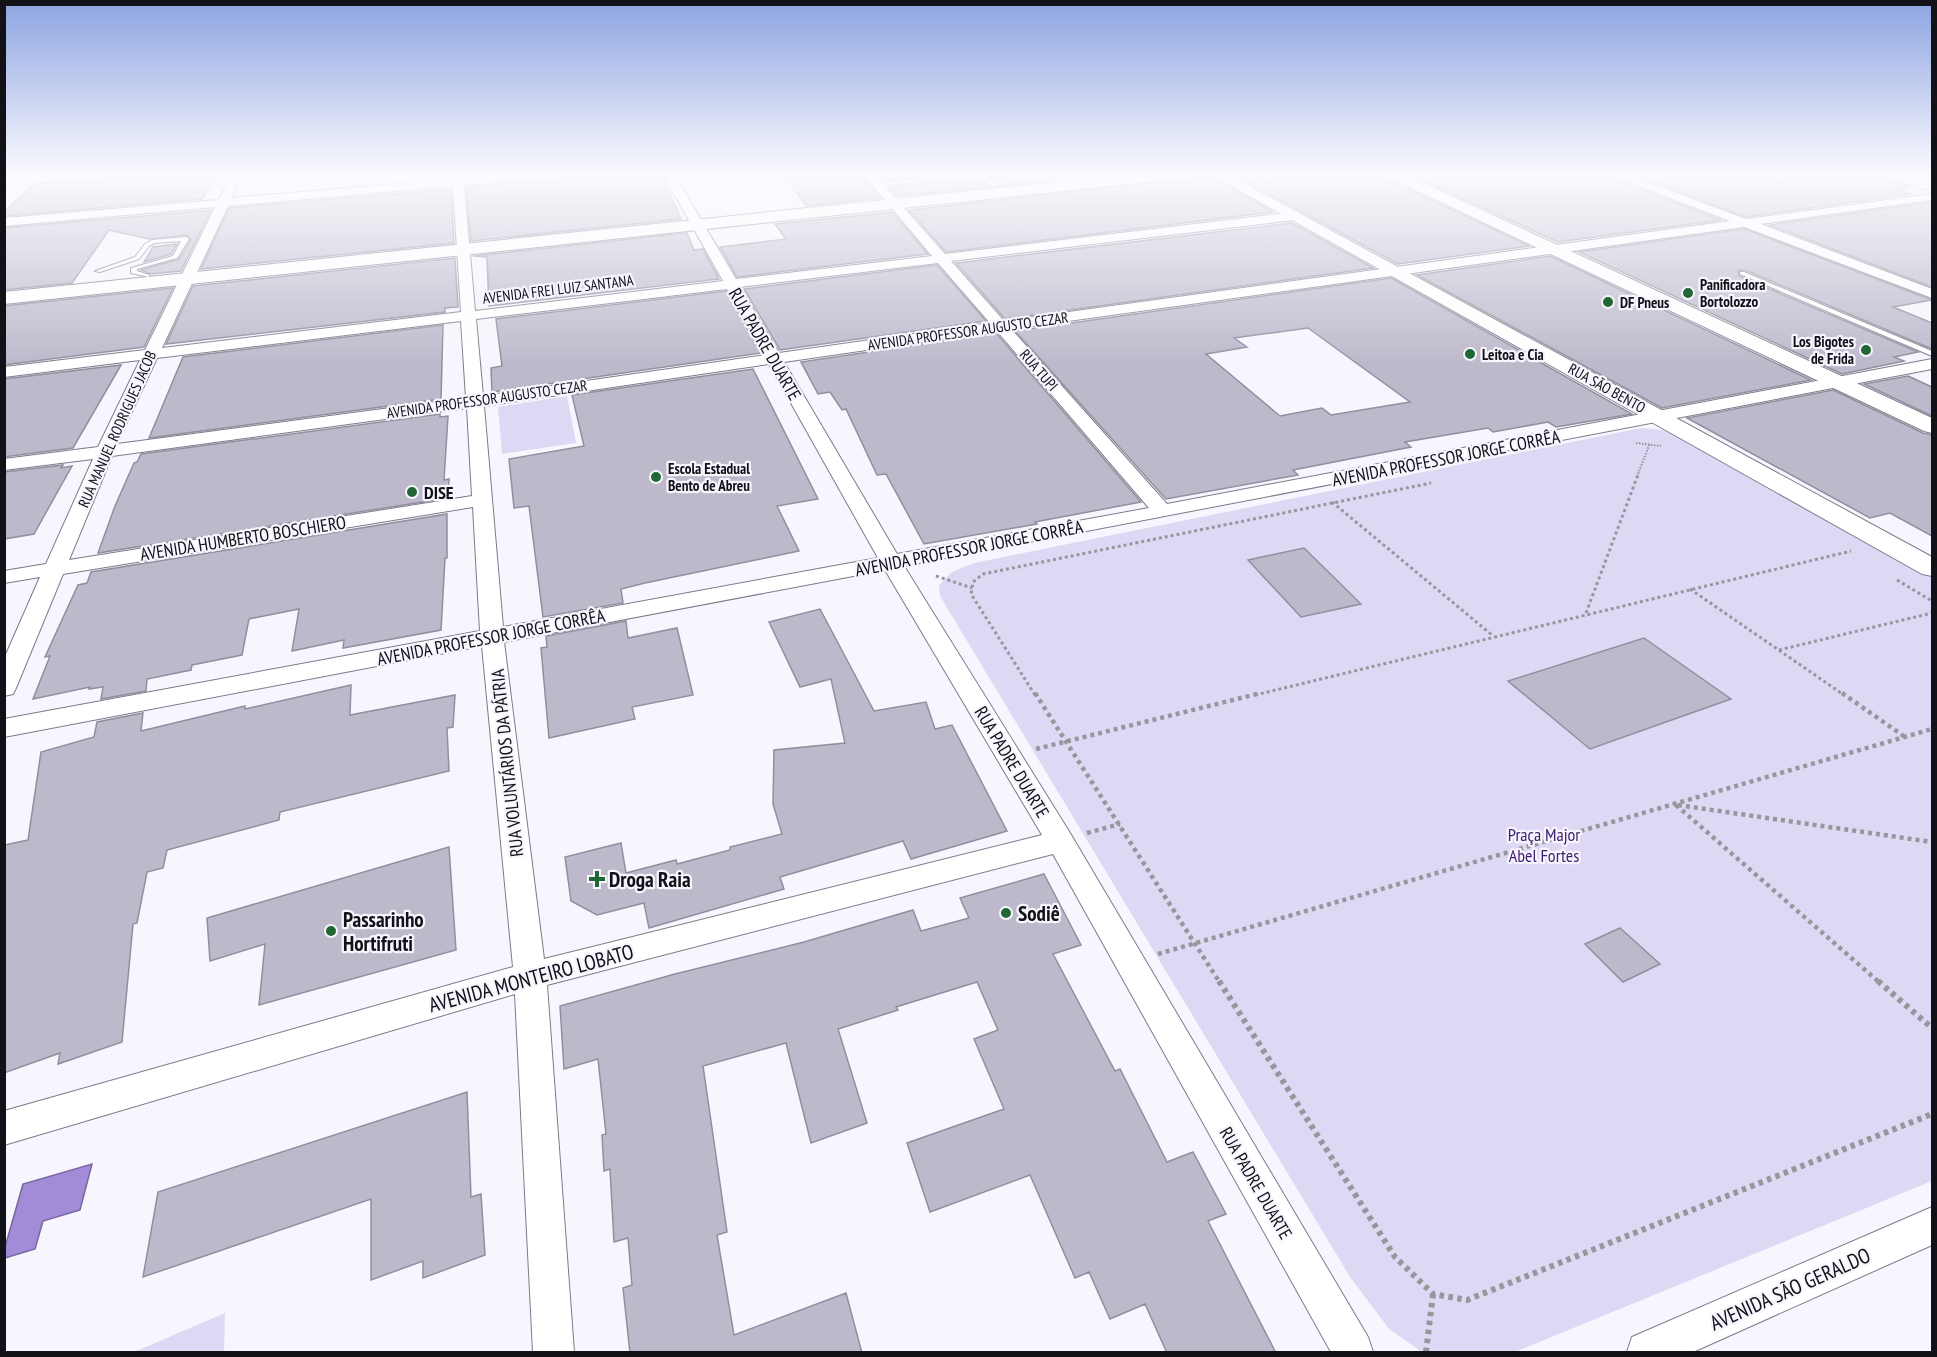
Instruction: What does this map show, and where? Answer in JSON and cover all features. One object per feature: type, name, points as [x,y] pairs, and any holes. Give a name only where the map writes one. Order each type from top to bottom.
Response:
[{"type":"main road","points":[[4,298],[190,274],[547,237]]},
{"type":"main road","points":[[4,290],[190,274]]},
{"type":"street","name":"RUA MANUEL RODRIGUES JACOB","points":[[4,688],[105,451],[207,237]]},
{"type":"street","name":"RUA VOLUNTÁRIOS DA PÁTRIA","points":[[463,237],[492,636],[530,976],[553,1353]]},
{"type":"street","name":"RUA PADRE DUARTE","points":[[703,237],[892,562],[1060,841],[1353,1353]]},
{"type":"street","name":"RUA TUPI","points":[[923,237],[1162,511]]},
{"type":"street","name":"AVENIDA FREI LUIZ SANTANA","points":[[4,372],[1123,237]]},
{"type":"street","name":"RUA SÃO BENTO","points":[[1333,237],[1932,568]]},
{"type":"street","points":[[1527,237],[1932,426]]},
{"type":"street","name":"AVENIDA PROFESSOR AUGUSTO CEZAR","points":[[4,465],[474,402],[1000,326],[1645,237]]},
{"type":"street","points":[[1784,237],[1932,294]]},
{"type":"street","name":"AVENIDA PROFESSOR JORGE CORRÊA","points":[[4,728],[1310,484],[1932,364]]},
{"type":"street","name":"AVENIDA HUMBERTO BOSCHIERO","points":[[4,577],[481,500]]},
{"type":"street","name":"AVENIDA MONTEIRO LOBATO","points":[[4,1128],[530,976],[1060,841]]},
{"type":"street","name":"AVENIDA SÃO GERALDO","points":[[1647,1353],[1932,1226]]},
{"type":"lane","points":[[98,271],[137,258],[147,245],[154,241],[186,239],[175,257],[134,268],[133,272],[136,274],[147,276]]},
{"type":"lane","points":[[1742,273],[1932,354]]},
{"type":"path","points":[[1586,614],[1660,417]]},
{"type":"path","points":[[1632,443],[1650,444]]},
{"type":"path","points":[[1436,482],[995,570],[983,574],[973,582],[971,594],[1395,1257],[1434,1294],[1467,1300],[1932,1114]]},
{"type":"path","points":[[1310,484],[1492,636]]},
{"type":"path","points":[[1009,756],[1492,636],[1887,543]]},
{"type":"path","points":[[956,582],[972,588]]},
{"type":"path","points":[[1689,589],[1905,737]]},
{"type":"path","points":[[1779,650],[1932,613]]},
{"type":"path","points":[[1128,962],[1932,729]]},
{"type":"path","points":[[1675,804],[1932,842]]},
{"type":"path","points":[[1675,804],[1932,1028]]},
{"type":"path","points":[[1104,828],[1120,824]]},
{"type":"path","points":[[1426,1353],[1434,1294]]},
{"type":"green space","points":[[567,396],[576,443],[502,454],[498,407]]},
{"type":"green space","name":"Praça Major Abel Fortes","points":[[1641,428],[1663,430],[1691,442],[1932,577],[1932,1181],[1515,1352],[1422,1352],[1389,1329],[1350,1277],[940,596],[939,585],[952,572],[974,563]]},
{"type":"green space","points":[[225,1313],[224,1352],[134,1352]]},
{"type":"shaded area","points":[[92,1164],[80,1210],[43,1221],[35,1249],[5,1258],[5,1247],[23,1184]]},
{"type":"building","points":[[4,237],[104,237],[72,283],[4,290]]},
{"type":"building","points":[[189,237],[198,237],[181,271],[151,274],[141,270],[179,259],[191,240]]},
{"type":"building","points":[[216,237],[454,237],[454,243],[201,269]]},
{"type":"building","points":[[471,237],[506,237],[471,241]]},
{"type":"building","points":[[647,237],[689,237],[694,250],[703,249],[719,279],[489,306],[487,257],[473,256]]},
{"type":"building","points":[[785,237],[914,237],[928,254],[737,277],[720,247],[786,239]]},
{"type":"building","points":[[933,237],[1066,237],[946,252]]},
{"type":"building","points":[[1172,237],[1318,237],[1373,268],[1005,319],[956,263]]},
{"type":"building","points":[[1349,237],[1511,237],[1529,246],[1398,264]]},
{"type":"building","points":[[1548,237],[1593,237],[1558,242]]},
{"type":"building","points":[[1684,237],[1766,237],[1932,300],[1893,307],[1932,323],[1932,349],[1745,270],[1738,270],[1739,276],[1918,352],[1894,357],[1904,361],[1842,374],[1579,252]]},
{"type":"building","points":[[1802,237],[1932,237],[1932,287]]},
{"type":"building","points":[[177,244],[171,254],[144,262],[153,247]]},
{"type":"building","points":[[1550,256],[1811,380],[1662,408],[1417,275]]},
{"type":"building","points":[[455,258],[458,307],[445,308],[445,312],[166,344],[193,286]]},
{"type":"building","points":[[937,265],[986,321],[780,350],[744,289]]},
{"type":"building","points":[[1391,278],[1632,414],[1556,427],[1548,422],[1493,432],[1488,428],[1405,442],[1411,447],[1293,470],[1298,475],[1166,499],[1015,331]],"holes":[[[1308,328],[1410,402],[1331,415],[1322,408],[1280,416],[1206,354],[1247,347],[1234,338]]]},
{"type":"building","points":[[173,288],[144,347],[4,365],[4,306]]},
{"type":"building","points":[[726,291],[761,353],[492,392],[491,368],[502,366],[496,319]]},
{"type":"building","points":[[443,325],[441,399],[149,438],[183,357]]},
{"type":"building","points":[[996,333],[1141,502],[1035,522],[1037,524],[924,544],[886,474],[877,475],[846,409],[842,410],[830,392],[818,394],[801,362]]},
{"type":"building","points":[[121,365],[73,448],[4,457],[4,379]]},
{"type":"building","name":"Escola Estadual Bento de Abreu","points":[[753,369],[818,499],[777,506],[799,551],[621,589],[623,603],[543,617],[529,506],[514,508],[509,459],[584,446],[572,395]]},
{"type":"building","points":[[1908,376],[1932,387],[1932,416],[1864,384]]},
{"type":"building","points":[[1833,390],[1923,433],[1932,435],[1932,536],[1890,513],[1870,518],[1687,418]]},
{"type":"building","points":[[440,414],[440,417],[448,416],[444,480],[449,479],[448,498],[98,553],[115,506],[134,463],[141,454]]},
{"type":"building","points":[[63,465],[61,468],[72,466],[34,534],[4,539],[4,472]]},
{"type":"building","points":[[447,514],[447,558],[445,558],[441,630],[343,648],[344,640],[292,651],[299,609],[249,619],[242,655],[192,665],[191,670],[147,679],[146,691],[101,699],[103,687],[89,689],[90,687],[33,699],[50,656],[45,657],[78,585],[87,583],[91,572]]},
{"type":"building","points":[[1304,548],[1361,604],[1301,617],[1248,560]]},
{"type":"building","points":[[820,609],[874,711],[926,702],[935,729],[952,725],[1007,831],[911,859],[903,841],[780,877],[784,889],[649,928],[644,903],[597,915],[571,901],[565,857],[621,843],[626,873],[676,860],[677,864],[782,834],[773,804],[774,750],[845,743],[831,679],[800,687],[769,622]]},
{"type":"building","points":[[626,621],[628,638],[677,628],[693,695],[632,707],[635,719],[549,738],[541,648],[547,647],[546,636]]},
{"type":"building","points":[[1644,638],[1731,699],[1590,749],[1508,681]]},
{"type":"building","points":[[351,685],[350,715],[455,695],[453,727],[447,728],[449,771],[280,812],[279,820],[167,850],[163,868],[147,872],[137,923],[133,924],[122,1042],[58,1064],[60,1053],[4,1073],[4,845],[28,840],[41,752],[94,737],[97,722],[143,713],[141,731],[245,706],[245,709]]},
{"type":"building","name":"Passarinho Hortifruti","points":[[449,847],[456,950],[259,1005],[265,944],[210,961],[207,918]]},
{"type":"building","points":[[1044,874],[1081,945],[1053,954],[1115,1071],[1120,1069],[1167,1162],[1193,1152],[1226,1214],[1208,1221],[1276,1353],[1167,1353],[1145,1304],[1110,1319],[1089,1272],[1075,1278],[1030,1175],[930,1212],[907,1143],[1004,1109],[974,1039],[998,1030],[977,982],[896,1007],[898,1010],[838,1029],[867,1123],[811,1143],[786,1043],[703,1066],[727,1232],[717,1235],[734,1335],[846,1293],[862,1353],[630,1353],[623,1288],[632,1285],[628,1238],[614,1242],[610,1169],[604,1171],[602,1135],[606,1134],[598,1059],[564,1069],[560,1006],[804,942],[913,910],[921,931],[969,918],[960,898]]},
{"type":"building","points":[[1620,928],[1660,964],[1623,982],[1585,944]]},
{"type":"building","points":[[467,1092],[471,1197],[481,1194],[485,1255],[423,1278],[423,1261],[371,1280],[371,1199],[143,1277],[158,1192]]},
{"type":"place","name":"Panificadora Bortolozzo","points":[[1688,293]]},
{"type":"place","name":"DF Pneus","points":[[1608,302]]},
{"type":"place","name":"Los Bigotes de Frida","points":[[1866,350]]},
{"type":"place","name":"Leitoa e Cia","points":[[1470,354]]},
{"type":"place","name":"Escola Estadual Bento de Abreu","points":[[656,477]]},
{"type":"place","name":"DISE","points":[[412,492]]},
{"type":"place","name":"Droga Raia","points":[[597,879]]},
{"type":"place","name":"Sodiê","points":[[1006,913]]},
{"type":"place","name":"Passarinho Hortifruti","points":[[331,931]]}]
